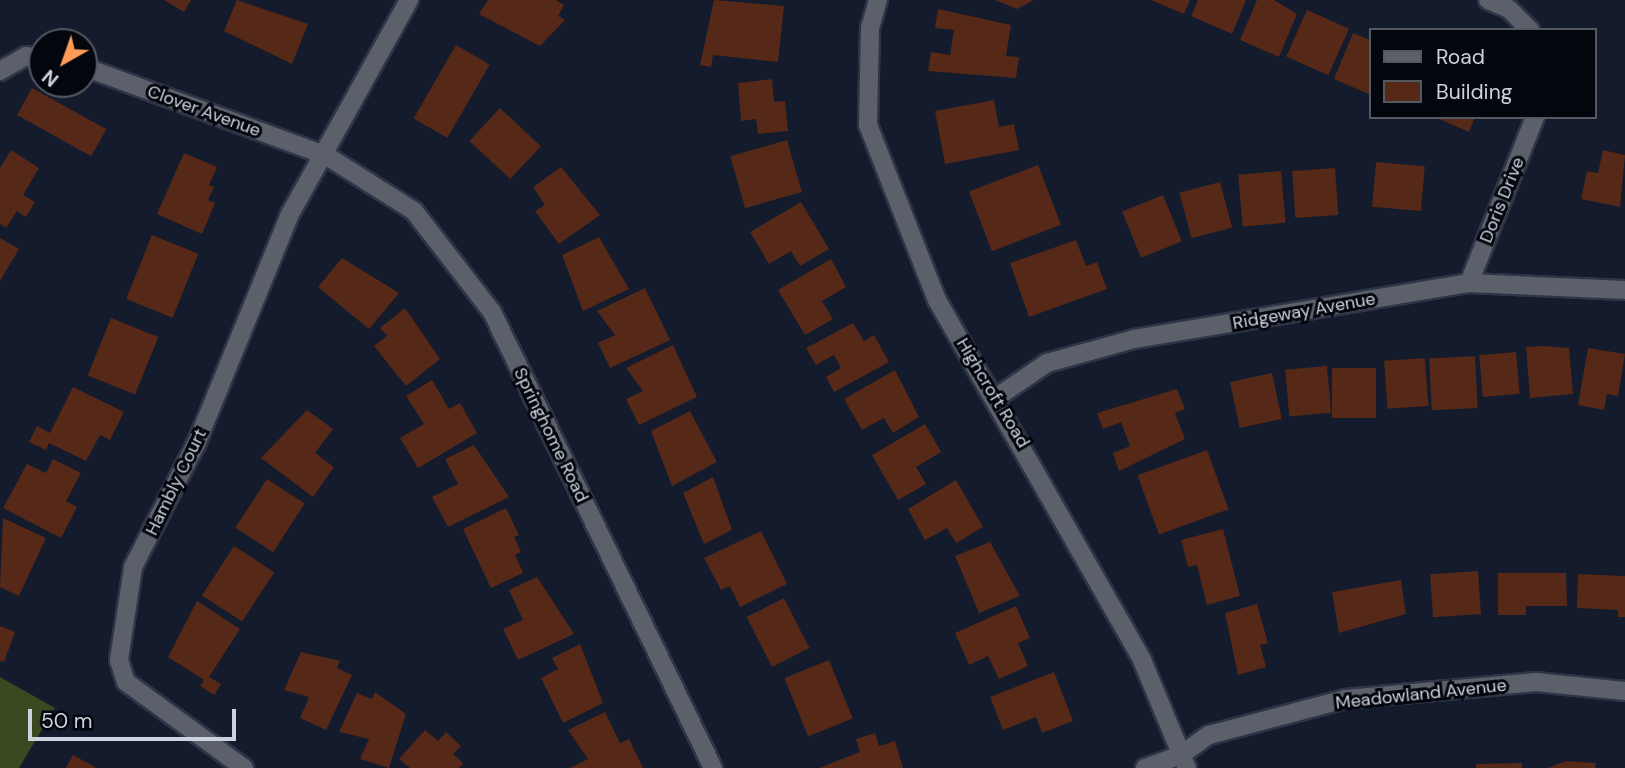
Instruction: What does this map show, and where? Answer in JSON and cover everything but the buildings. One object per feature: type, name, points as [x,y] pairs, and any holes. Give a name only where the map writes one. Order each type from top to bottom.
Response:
[{"type":"street","name":"Hambly Court","points":[[244,768],[127,682],[119,660],[133,567],[197,442],[290,214],[409,0]]},
{"type":"street","name":"Highcroft Road","points":[[878,0],[870,28],[868,125],[937,300],[997,397],[1142,660],[1184,762]]},
{"type":"street","points":[[1488,0],[1527,28]]},
{"type":"street","points":[[0,71],[28,56]]},
{"type":"street","name":"Clover Avenue","points":[[98,72],[325,155]]},
{"type":"street","name":"Doris Drive","points":[[1469,283],[1534,119]]},
{"type":"street","name":"Springhome Road","points":[[325,155],[414,211],[492,312],[713,768]]},
{"type":"street","name":"Ridgeway Avenue","points":[[997,397],[1048,363],[1134,339],[1469,283],[1590,283],[1625,290]]},
{"type":"street","name":"Meadowland Avenue","points":[[1145,768],[1184,762],[1209,735],[1345,699],[1536,682],[1625,691]]},
{"type":"green space","points":[[0,677],[55,708],[19,768],[0,768]]}]
